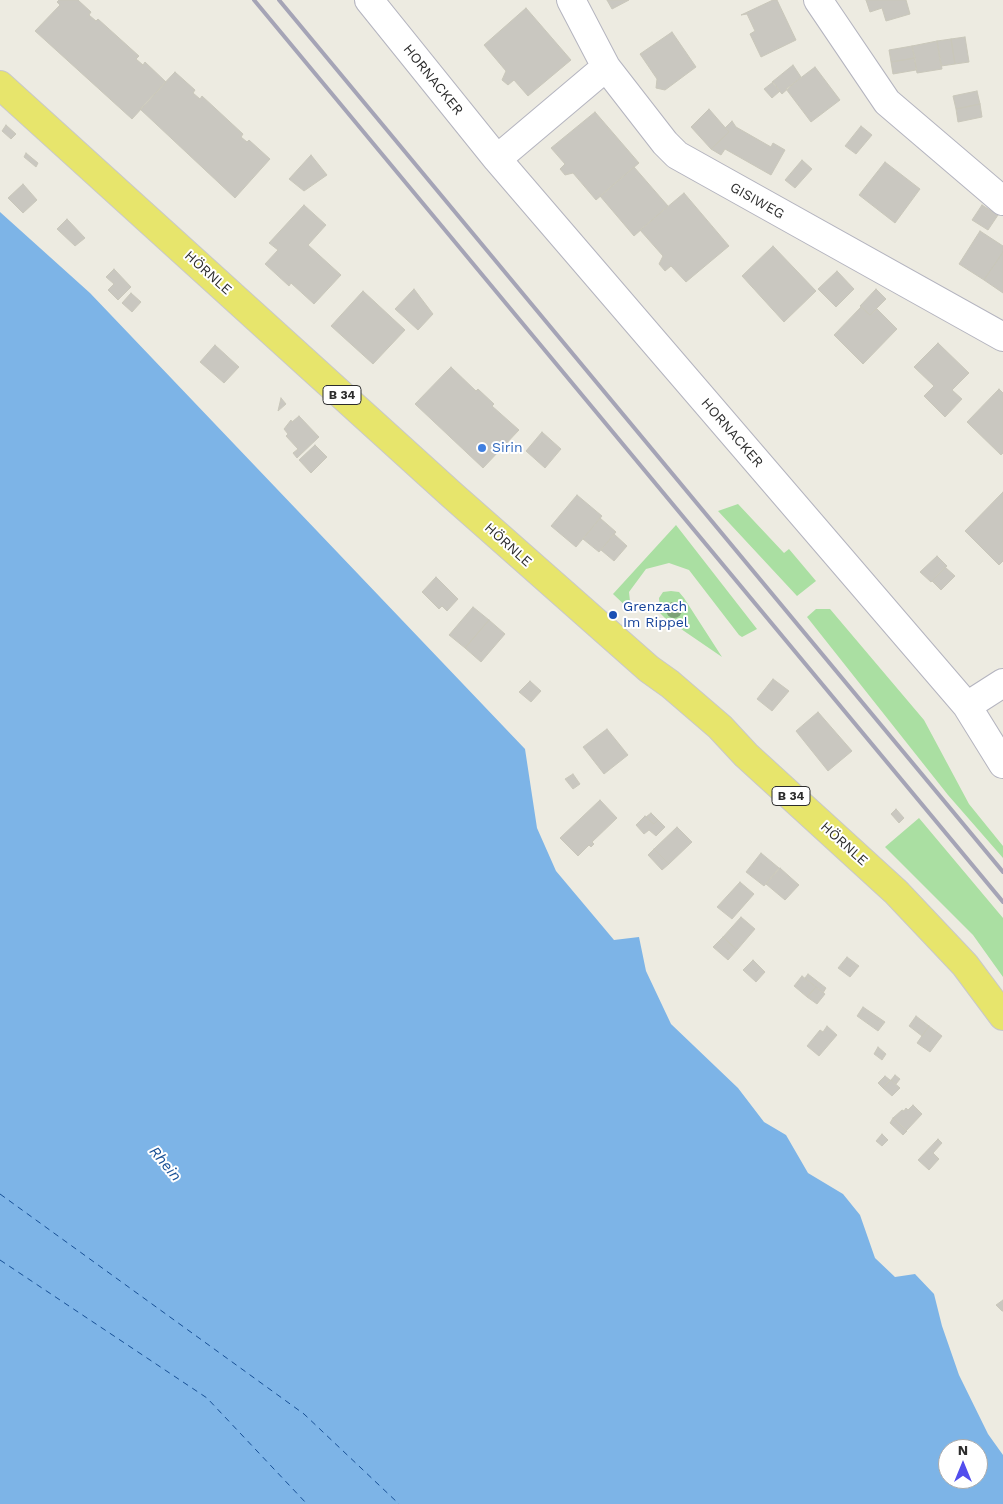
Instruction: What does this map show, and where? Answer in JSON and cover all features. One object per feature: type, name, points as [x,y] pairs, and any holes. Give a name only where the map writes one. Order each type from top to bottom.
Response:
[{"type":"main road","name":"HÖRNLE","points":[[0,86],[466,508],[649,670],[670,684],[720,727],[746,756],[896,892],[965,965],[1003,1016]]},
{"type":"street","name":"HORNACKER","points":[[369,0],[497,159],[967,706],[1003,764]]},
{"type":"street","name":"GISIWEG","points":[[571,0],[606,67],[665,143],[677,155],[1003,337]]},
{"type":"street","points":[[818,0],[887,102],[1003,201]]},
{"type":"street","points":[[497,159],[606,67]]},
{"type":"street","points":[[967,706],[1003,683]]},
{"type":"green space","points":[[738,504],[784,553],[789,549],[816,581],[797,596],[718,511]]},
{"type":"green space","points":[[676,525],[757,629],[742,637],[739,635],[689,570],[669,563],[646,569],[629,592],[631,611],[613,594]]},
{"type":"green space","points":[[663,592],[679,592],[684,598],[722,657],[660,613],[659,598]]},
{"type":"green space","points":[[816,609],[830,609],[924,720],[969,804],[1003,846],[1003,858],[948,795],[807,617]]},
{"type":"green space","points":[[919,818],[1003,918],[1003,977],[973,935],[885,847]]},
{"type":"water","name":"Rhein","points":[[0,212],[90,293],[525,749],[537,828],[556,871],[614,940],[639,937],[646,971],[671,1024],[738,1088],[764,1122],[786,1135],[808,1173],[843,1194],[860,1215],[875,1258],[895,1277],[915,1274],[934,1294],[942,1326],[959,1375],[988,1434],[1003,1455],[1003,1504],[0,1504]]},
{"type":"building","points":[[59,0],[78,0],[91,12],[89,15],[96,21],[98,19],[139,56],[136,59],[143,65],[145,62],[166,82],[132,119],[35,31],[60,5],[57,2]]},
{"type":"building","points":[[607,0],[629,0],[612,9]]},
{"type":"building","points":[[773,0],[777,0],[796,40],[761,57],[750,34],[755,31],[747,14],[741,15]]},
{"type":"building","points":[[866,0],[906,0],[910,14],[886,21],[882,8],[870,12]]},
{"type":"building","points":[[526,8],[571,60],[528,96],[514,80],[508,85],[502,80],[506,71],[484,45]]},
{"type":"building","points":[[672,32],[696,67],[665,90],[656,88],[657,79],[640,54]]},
{"type":"building","points":[[965,37],[969,62],[955,64],[951,39]]},
{"type":"building","points":[[951,39],[955,64],[941,66],[937,41]]},
{"type":"building","points":[[937,41],[942,69],[917,73],[912,46]]},
{"type":"building","points":[[912,46],[915,58],[891,62],[889,50]]},
{"type":"building","points":[[915,58],[916,70],[893,74],[891,62]]},
{"type":"building","points":[[793,65],[801,77],[782,94],[772,82]]},
{"type":"building","points":[[815,67],[840,100],[811,122],[786,89]]},
{"type":"building","points":[[175,72],[195,90],[193,93],[200,99],[202,96],[243,134],[241,137],[247,142],[249,140],[270,159],[235,198],[140,109]]},
{"type":"building","points":[[773,82],[780,91],[772,98],[764,89]]},
{"type":"building","points":[[977,91],[980,104],[956,109],[953,96]]},
{"type":"building","points":[[980,104],[982,117],[958,122],[956,109]]},
{"type":"building","points":[[709,109],[729,132],[711,149],[691,127]]},
{"type":"building","points":[[595,112],[639,163],[596,200],[573,173],[565,175],[560,169],[565,164],[551,148]]},
{"type":"building","points":[[732,121],[736,127],[771,147],[773,143],[785,150],[771,175],[725,149],[721,155],[711,149],[729,132],[725,128]]},
{"type":"building","points":[[6,125],[16,134],[11,139],[2,131]]},
{"type":"building","points":[[861,126],[872,135],[856,154],[845,146]]},
{"type":"building","points":[[26,153],[38,163],[36,167],[24,157]]},
{"type":"building","points":[[311,155],[327,175],[304,191],[289,179]]},
{"type":"building","points":[[802,160],[812,169],[795,188],[785,180]]},
{"type":"building","points":[[885,162],[920,189],[895,223],[859,195]]},
{"type":"building","points":[[634,167],[668,206],[634,236],[600,196]]},
{"type":"building","points":[[23,184],[37,200],[23,213],[8,198]]},
{"type":"building","points":[[684,193],[729,246],[686,282],[671,266],[665,271],[659,264],[663,256],[640,230]]},
{"type":"building","points":[[304,205],[326,225],[308,245],[341,275],[314,304],[291,283],[289,286],[265,264],[278,250],[269,243]]},
{"type":"building","points":[[982,205],[998,215],[988,230],[972,220]]},
{"type":"building","points":[[67,219],[85,238],[75,246],[57,229]]},
{"type":"building","points":[[980,231],[1003,246],[1003,252],[984,280],[959,264]]},
{"type":"building","points":[[773,246],[816,291],[784,322],[742,276]]},
{"type":"building","points":[[1003,252],[1003,293],[984,280]]},
{"type":"building","points":[[114,269],[131,287],[118,300],[108,290],[114,284],[106,277]]},
{"type":"building","points":[[837,271],[854,289],[836,307],[818,289]]},
{"type":"building","points":[[414,289],[433,314],[418,330],[395,309]]},
{"type":"building","points":[[876,289],[886,299],[870,315],[860,306]]},
{"type":"building","points":[[363,291],[405,330],[373,364],[331,326]]},
{"type":"building","points":[[131,293],[141,302],[132,312],[122,303]]},
{"type":"building","points":[[861,307],[870,315],[877,309],[897,329],[863,364],[834,335]]},
{"type":"building","points":[[938,343],[969,373],[952,390],[962,399],[945,417],[924,396],[934,386],[914,367]]},
{"type":"building","points":[[215,345],[239,367],[224,383],[200,362]]},
{"type":"building","points":[[451,367],[476,391],[478,389],[494,404],[492,406],[519,430],[483,468],[415,404]]},
{"type":"building","points":[[999,389],[1003,393],[1003,453],[1001,455],[967,422]]},
{"type":"building","points":[[281,398],[286,404],[278,411]]},
{"type":"building","points":[[299,416],[319,437],[297,458],[293,453],[298,449],[286,436],[288,434],[284,429],[291,420],[292,422]]},
{"type":"building","points":[[542,432],[561,449],[545,468],[526,451]]},
{"type":"building","points":[[315,445],[327,457],[311,473],[299,460]]},
{"type":"building","points":[[1003,492],[1003,561],[999,565],[965,531]]},
{"type":"building","points":[[577,495],[602,516],[576,547],[551,526]]},
{"type":"building","points":[[600,518],[616,532],[599,552],[583,539]]},
{"type":"building","points":[[614,534],[627,546],[614,561],[601,550]]},
{"type":"building","points":[[937,556],[947,566],[931,582],[920,572]]},
{"type":"building","points":[[945,567],[955,576],[941,590],[932,581]]},
{"type":"building","points":[[436,577],[458,599],[447,611],[442,606],[439,609],[422,592]]},
{"type":"building","points":[[473,607],[489,620],[465,648],[449,635]]},
{"type":"building","points":[[489,620],[505,634],[481,662],[465,648]]},
{"type":"building","points":[[773,679],[789,691],[772,711],[757,699]]},
{"type":"building","points":[[530,681],[541,691],[531,702],[519,692]]},
{"type":"building","points":[[818,712],[852,751],[828,771],[796,731]]},
{"type":"building","points":[[607,729],[628,755],[604,774],[583,747]]},
{"type":"building","points":[[573,774],[580,784],[573,789],[565,779]]},
{"type":"building","points":[[600,800],[617,818],[592,842],[594,844],[591,847],[589,845],[578,856],[560,838]]},
{"type":"building","points":[[896,809],[904,818],[899,823],[891,814]]},
{"type":"building","points":[[651,813],[658,820],[654,824],[646,817]]},
{"type":"building","points":[[645,816],[654,824],[658,820],[665,827],[656,836],[649,830],[644,834],[636,825]]},
{"type":"building","points":[[677,827],[692,842],[669,864],[654,849]]},
{"type":"building","points":[[654,849],[669,864],[662,870],[648,855]]},
{"type":"building","points":[[761,853],[779,868],[764,886],[746,872]]},
{"type":"building","points":[[780,868],[799,885],[785,900],[766,884]]},
{"type":"building","points":[[740,882],[754,894],[732,919],[717,907]]},
{"type":"building","points":[[741,917],[755,929],[737,950],[723,937]]},
{"type":"building","points":[[723,937],[737,950],[728,960],[713,947]]},
{"type":"building","points":[[847,957],[859,966],[850,977],[838,968]]},
{"type":"building","points":[[753,960],[765,972],[756,982],[743,970]]},
{"type":"building","points":[[808,974],[826,988],[823,993],[805,978]]},
{"type":"building","points":[[802,976],[816,987],[807,997],[794,986]]},
{"type":"building","points":[[816,987],[825,994],[817,1004],[807,997]]},
{"type":"building","points":[[863,1007],[885,1022],[878,1031],[857,1016]]},
{"type":"building","points":[[916,1016],[929,1026],[922,1036],[909,1026]]},
{"type":"building","points":[[827,1026],[837,1035],[819,1056],[807,1046],[820,1030],[823,1032]]},
{"type":"building","points":[[929,1026],[942,1036],[930,1052],[917,1043]]},
{"type":"building","points":[[878,1047],[886,1054],[882,1060],[874,1054]]},
{"type":"building","points":[[895,1075],[900,1079],[896,1084],[891,1080]]},
{"type":"building","points":[[885,1076],[890,1080],[883,1088],[878,1083]]},
{"type":"building","points":[[891,1080],[900,1088],[892,1096],[883,1088]]},
{"type":"building","points":[[913,1105],[922,1114],[906,1131],[893,1118],[902,1110],[904,1111],[906,1108],[908,1110]]},
{"type":"building","points":[[893,1118],[907,1131],[903,1135],[890,1123]]},
{"type":"building","points":[[882,1134],[888,1140],[882,1146],[876,1141]]},
{"type":"building","points":[[938,1139],[942,1143],[933,1153],[939,1159],[929,1170],[918,1160]]},
{"type":"building","points":[[1003,1300],[1003,1311],[1002,1311],[996,1305]]},
{"type":"ferry route","points":[[0,1194],[304,1414],[399,1504]]},
{"type":"ferry route","points":[[0,1260],[207,1398],[307,1504]]},
{"type":"railway","points":[[254,0],[1003,902]]},
{"type":"railway","points":[[279,0],[1003,872]]},
{"type":"place","name":"Sirin","points":[[482,448]]},
{"type":"place","name":"Grenzach Im Rippel","points":[[613,615]]}]
